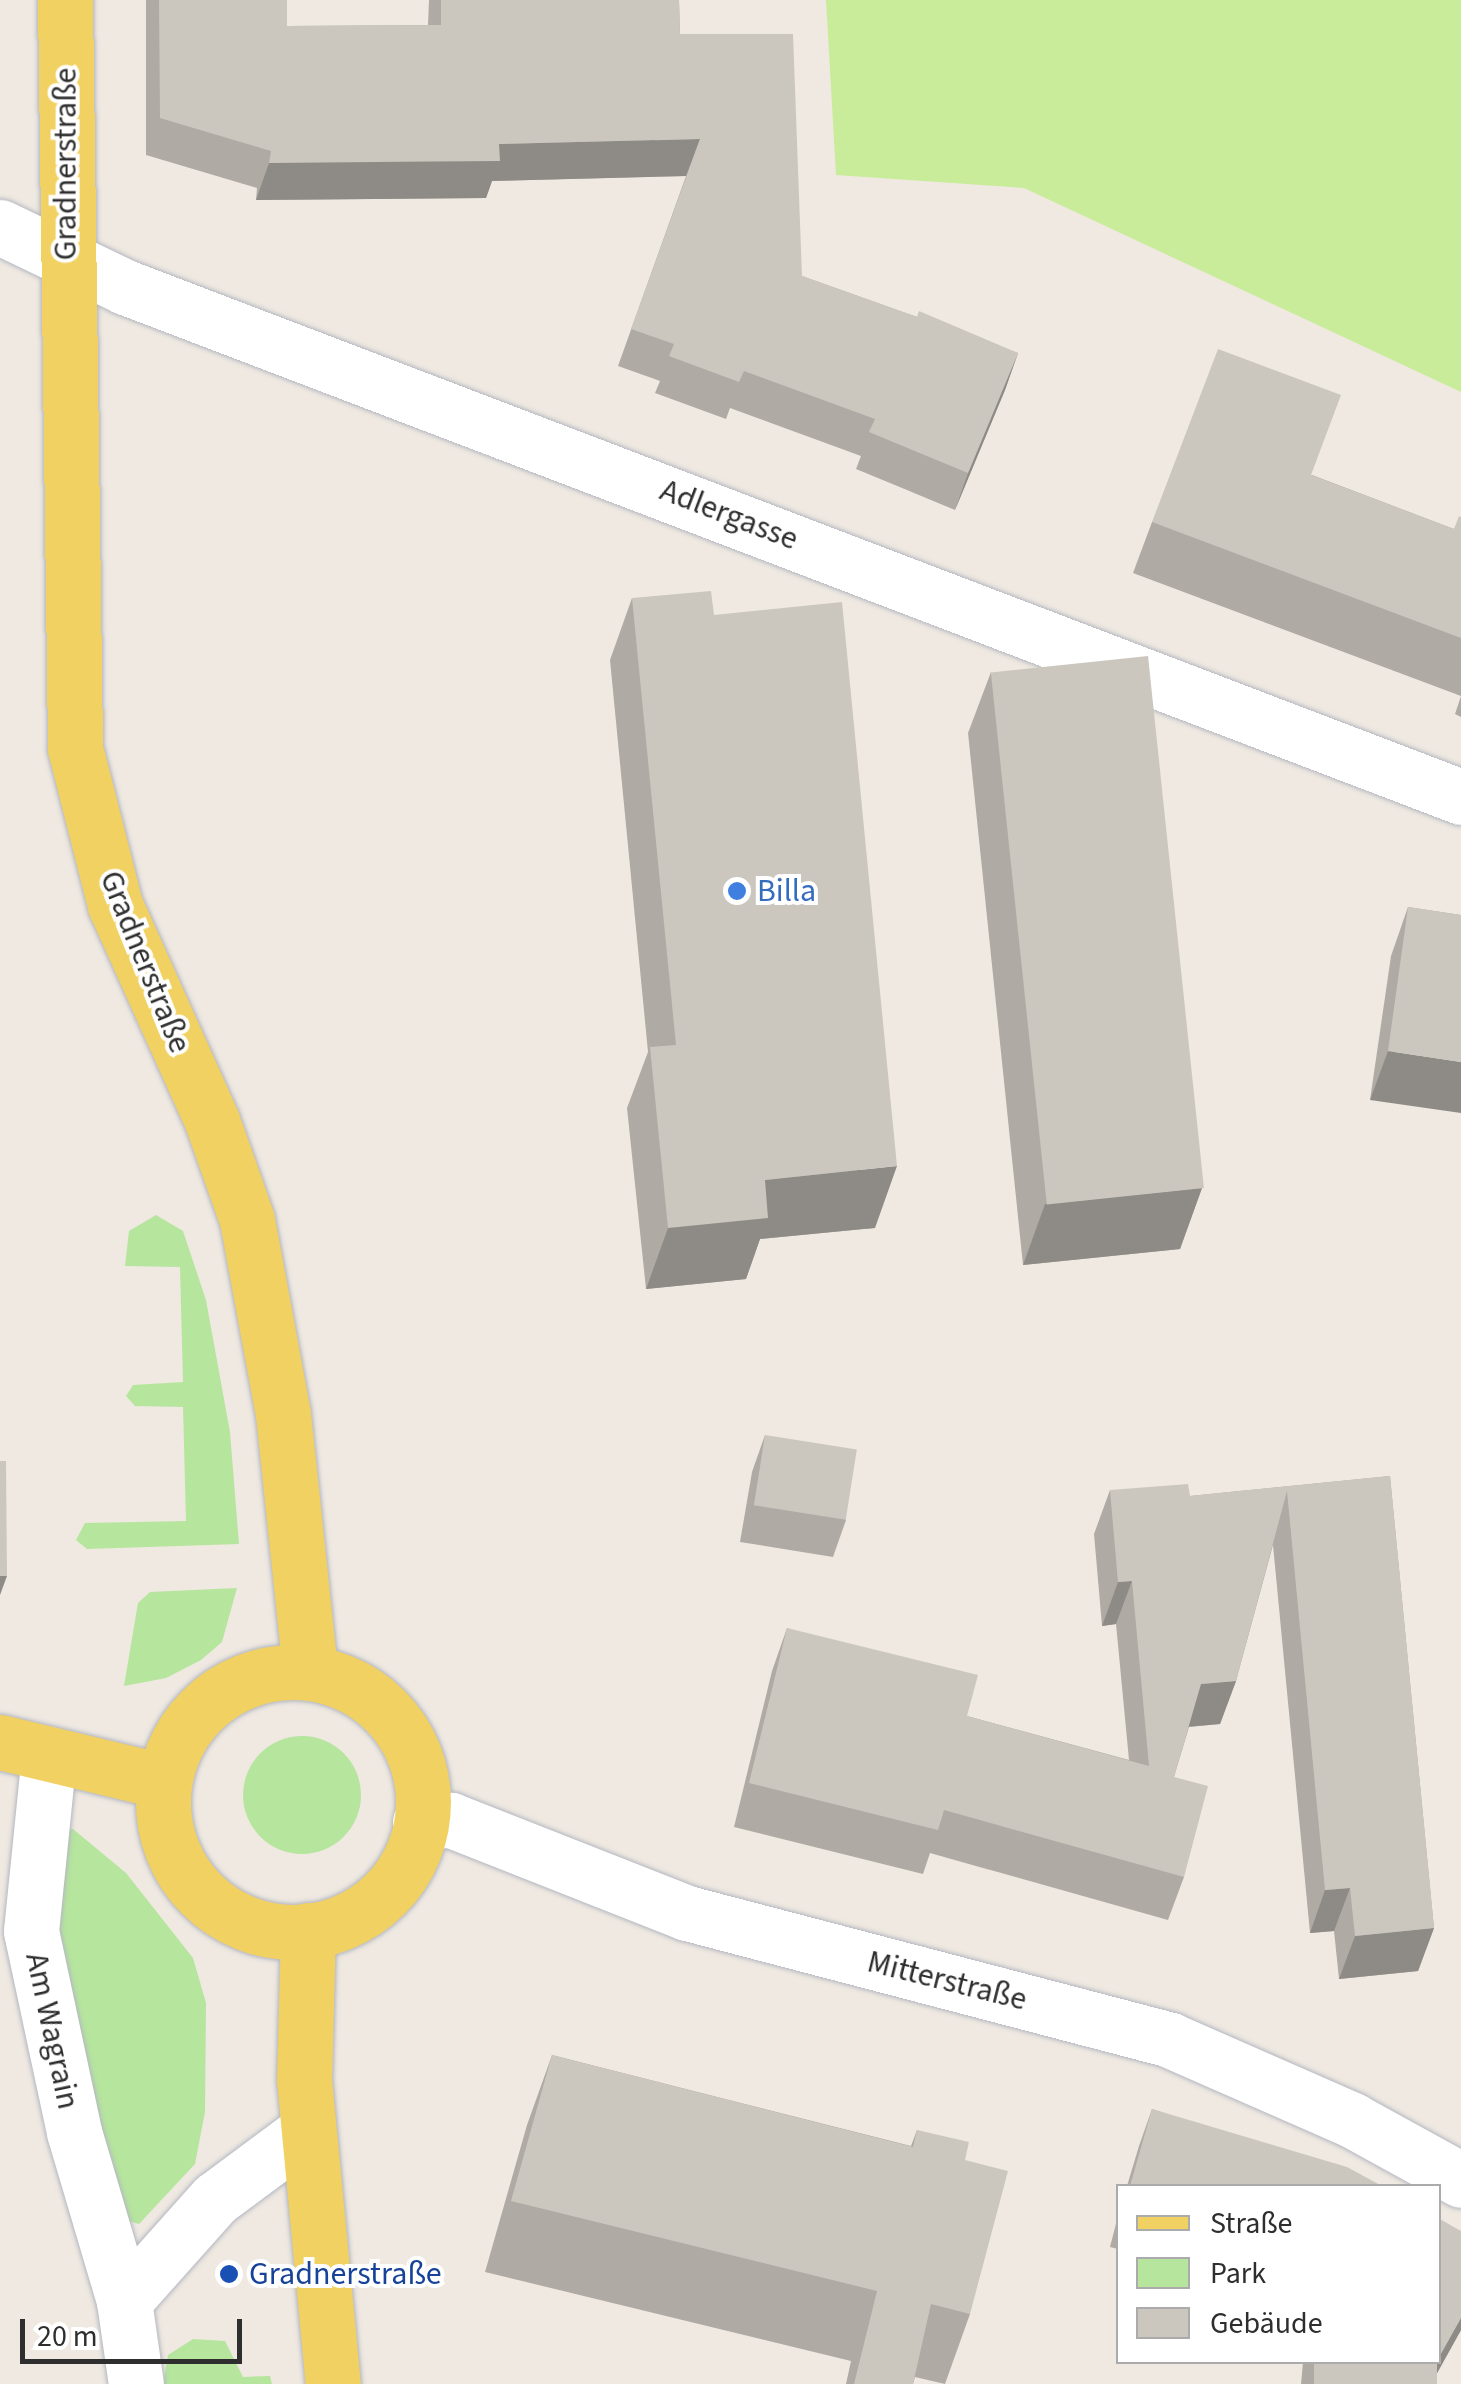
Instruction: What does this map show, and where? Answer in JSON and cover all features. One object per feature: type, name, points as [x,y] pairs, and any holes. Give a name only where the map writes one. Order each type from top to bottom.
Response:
[{"type":"main road","name":"Gradnerstraße","points":[[65,0],[75,748],[115,905],[212,1121],[247,1220],[283,1414],[310,1672]]},
{"type":"main road","points":[[310,1672],[374,1700],[396,1723],[414,1753],[420,1822],[411,1860],[377,1905],[356,1918],[308,1930],[232,1918],[203,1895],[179,1865],[165,1826],[164,1781],[192,1714],[217,1692],[246,1679],[310,1672]]},
{"type":"main road","points":[[24,1748],[164,1781]]},
{"type":"main road","points":[[308,1930],[308,2130],[333,2384]]},
{"type":"street","name":"Adlergasse","points":[[0,227],[67,260],[1461,796]]},
{"type":"street","name":"Am Wagrain","points":[[24,1748],[31,1932],[74,2132],[124,2301],[136,2384]]},
{"type":"street","name":"Mitterstraße","points":[[420,1822],[451,1820],[687,1913],[1170,2040],[1352,2120],[1461,2180]]},
{"type":"street","points":[[124,2301],[216,2199],[308,2130]]},
{"type":"green space","points":[[826,0],[1461,0],[1461,392],[1024,188],[836,175]]},
{"type":"green space","points":[[156,1215],[183,1231],[206,1300],[230,1432],[239,1544],[87,1549],[76,1540],[85,1523],[186,1521],[183,1407],[135,1406],[126,1396],[133,1385],[183,1382],[180,1267],[125,1266],[129,1231]]},
{"type":"green space","points":[[237,1588],[222,1642],[201,1660],[166,1678],[124,1686],[138,1603],[150,1592]]},
{"type":"green space","points":[[302,1736],[325,1740],[344,1753],[357,1772],[361,1795],[357,1818],[344,1837],[325,1850],[302,1854],[279,1850],[260,1837],[247,1818],[243,1795],[247,1772],[260,1753],[279,1740]]},
{"type":"green space","points":[[62,1829],[73,1829],[126,1873],[193,1958],[206,2003],[205,2112],[195,2164],[139,2224],[121,2219],[60,1967],[55,1875]]},
{"type":"green space","points":[[193,2339],[225,2341],[243,2377],[270,2376],[272,2384],[163,2384],[168,2355]]},
{"type":"building","points":[[159,0],[287,0],[287,26],[441,25],[441,0],[679,0],[680,34],[793,34],[802,276],[917,317],[919,311],[1018,353],[968,473],[869,432],[875,419],[744,371],[739,382],[669,356],[674,344],[631,329],[700,139],[499,144],[500,161],[269,163],[271,151],[160,118]]},
{"type":"building","points":[[1218,349],[1341,395],[1311,475],[1454,529],[1461,517],[1461,638],[1152,522]]},
{"type":"building","name":"Billa","points":[[711,591],[714,615],[842,602],[897,1166],[765,1180],[768,1218],[668,1228],[650,1047],[676,1045],[632,598]]},
{"type":"building","points":[[1148,656],[1204,1188],[1047,1205],[991,673]]},
{"type":"building","points":[[1408,907],[1461,915],[1461,1062],[1388,1051]]},
{"type":"building","points":[[765,1435],[857,1450],[846,1520],[754,1505]]},
{"type":"building","points":[[0,1461],[6,1461],[7,1576],[0,1576]]},
{"type":"building","points":[[1390,1476],[1434,1928],[1355,1936],[1350,1888],[1325,1890],[1287,1491],[1236,1681],[1201,1684],[1174,1777],[1208,1786],[1184,1877],[944,1810],[938,1830],[749,1783],[787,1628],[978,1675],[967,1716],[1149,1766],[1132,1581],[1118,1582],[1110,1490],[1188,1484],[1190,1496]]},
{"type":"building","points":[[552,2055],[913,2147],[917,2130],[969,2142],[965,2160],[1008,2171],[970,2314],[931,2304],[913,2384],[854,2384],[877,2291],[511,2201]]},
{"type":"building","points":[[1152,2109],[1347,2167],[1378,2184],[1131,2184]]},
{"type":"building","points":[[1441,2220],[1461,2231],[1461,2318],[1441,2354]]},
{"type":"building","points":[[1314,2364],[1437,2364],[1437,2384],[1314,2384]]},
{"type":"place","name":"Billa","points":[[737,891]]},
{"type":"place","name":"Gradnerstraße","points":[[229,2274]]}]
